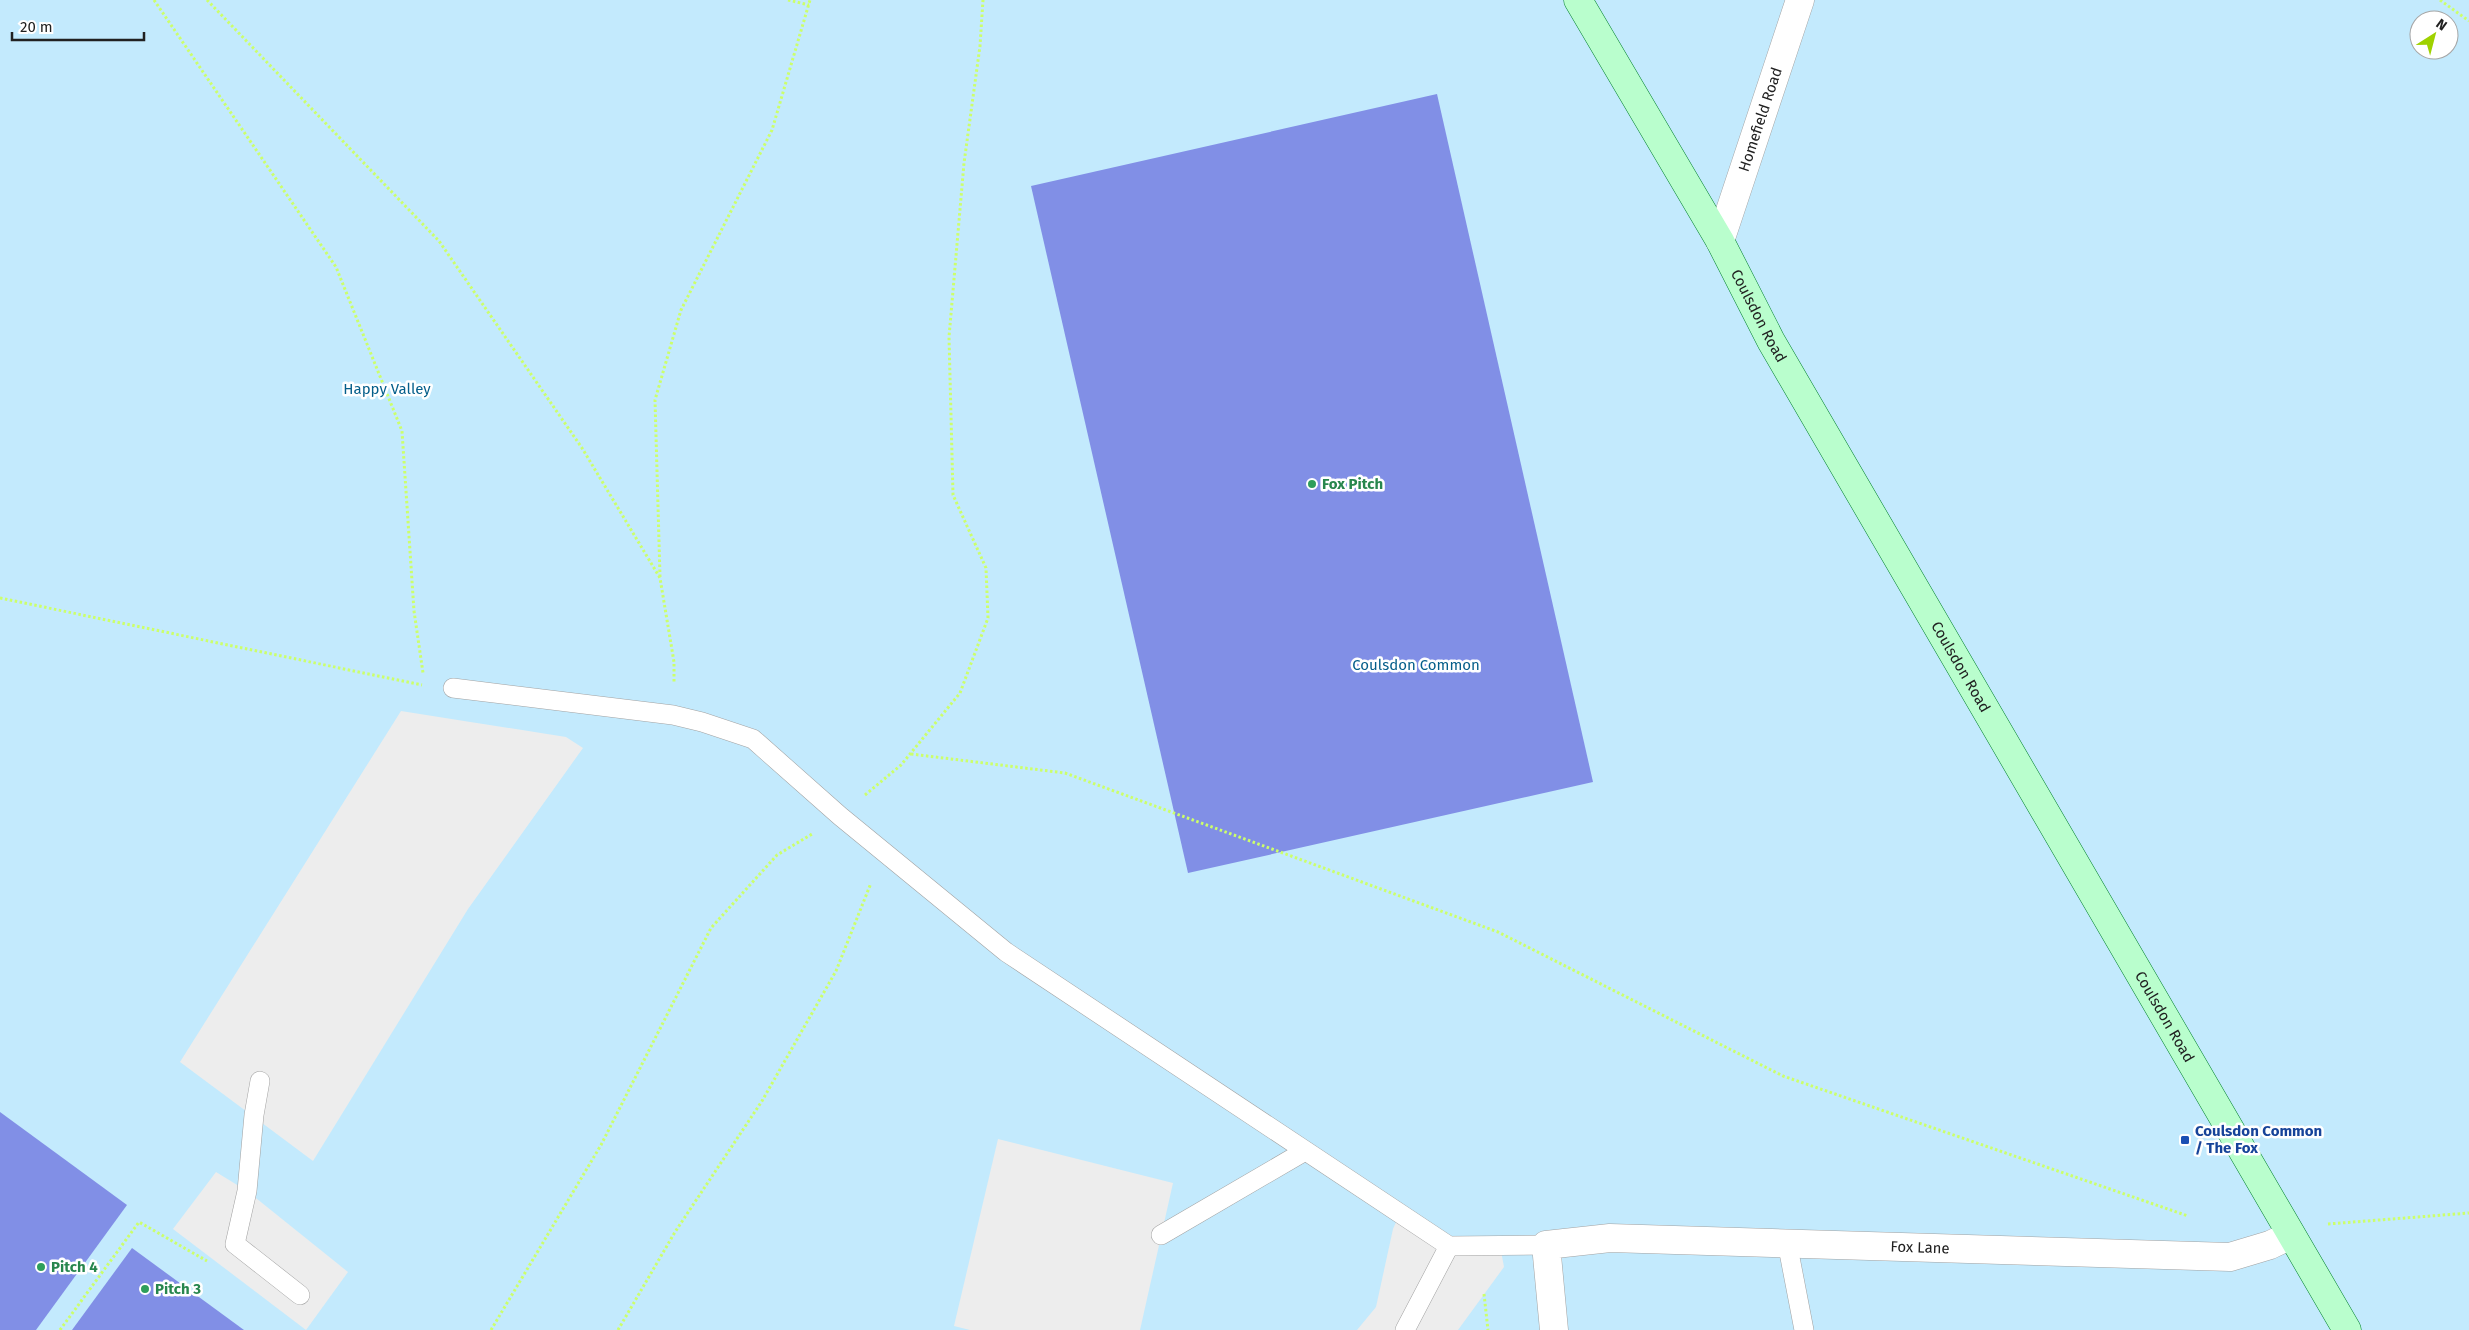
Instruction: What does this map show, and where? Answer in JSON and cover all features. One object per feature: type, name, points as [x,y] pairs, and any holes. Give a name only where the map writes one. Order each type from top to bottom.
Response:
[{"type":"main road","name":"Coulsdon Road","points":[[1578,0],[1720,241],[1770,341],[2347,1330]]},
{"type":"street","name":"Homefield Road","points":[[1720,241],[1800,0]]},
{"type":"street","name":"Fox Lane","points":[[1546,1245],[1610,1238],[2230,1257],[2270,1245],[2291,1234]]},
{"type":"street","points":[[1546,1245],[1554,1330]]},
{"type":"lane","points":[[452,688],[673,715],[702,722],[753,739],[840,816],[1006,952],[1448,1246],[1546,1245]]},
{"type":"lane","points":[[260,1081],[254,1115],[247,1191],[234,1244],[300,1295]]},
{"type":"lane","points":[[1161,1235],[1305,1151]]},
{"type":"lane","points":[[1787,1242],[1804,1330]]},
{"type":"lane","points":[[1405,1330],[1448,1246]]},
{"type":"path","points":[[0,598],[425,686],[414,611],[402,431],[336,267],[154,0]]},
{"type":"path","points":[[207,0],[439,241],[582,448],[660,578]]},
{"type":"path","points":[[788,0],[809,5]]},
{"type":"path","points":[[673,715],[674,662],[660,578],[655,400],[681,310],[772,130],[810,0]]},
{"type":"path","points":[[491,1330],[601,1145],[712,928],[777,855],[840,816],[901,765],[911,754],[960,693],[988,618],[986,568],[953,495],[949,337],[964,163],[980,46],[983,0]]},
{"type":"path","points":[[2440,0],[2469,21]]},
{"type":"path","points":[[911,754],[1065,773],[1498,932],[1783,1076],[2195,1219]]},
{"type":"path","points":[[618,1330],[675,1232],[762,1101],[836,970],[886,853]]},
{"type":"path","points":[[2291,1234],[2330,1224],[2469,1213]]},
{"type":"path","points":[[60,1330],[139,1222],[208,1262],[234,1244]]},
{"type":"path","points":[[1484,1294],[1488,1330]]},
{"type":"green space","name":"Coulsdon Common","points":[[0,0],[2469,0],[2469,1330],[0,1330]]},
{"type":"green space","name":"Fox Pitch","points":[[1437,94],[1593,782],[1188,873],[1031,186]]},
{"type":"green space","name":"Pitch 4","points":[[0,1112],[127,1205],[36,1330],[0,1330]]},
{"type":"green space","name":"Pitch 3","points":[[132,1248],[244,1330],[72,1330]]},
{"type":"shaded area","points":[[401,711],[566,737],[583,748],[468,909],[313,1161],[180,1062]]},
{"type":"shaded area","points":[[998,1139],[1173,1183],[1140,1330],[970,1330],[954,1326]]},
{"type":"shaded area","points":[[216,1172],[247,1191],[348,1272],[306,1330],[173,1229]]},
{"type":"shaded area","points":[[1400,1213],[1449,1246],[1500,1245],[1504,1267],[1458,1330],[1357,1330],[1376,1307],[1393,1229]]},
{"type":"place","name":"Fox Pitch","points":[[1312,484]]},
{"type":"place","name":"Coulsdon Common / The Fox","points":[[2185,1140]]},
{"type":"place","name":"Pitch 4","points":[[41,1267]]},
{"type":"place","name":"Pitch 3","points":[[145,1289]]},
{"type":"park label","name":"Happy Valley","points":[[387,389]]}]
